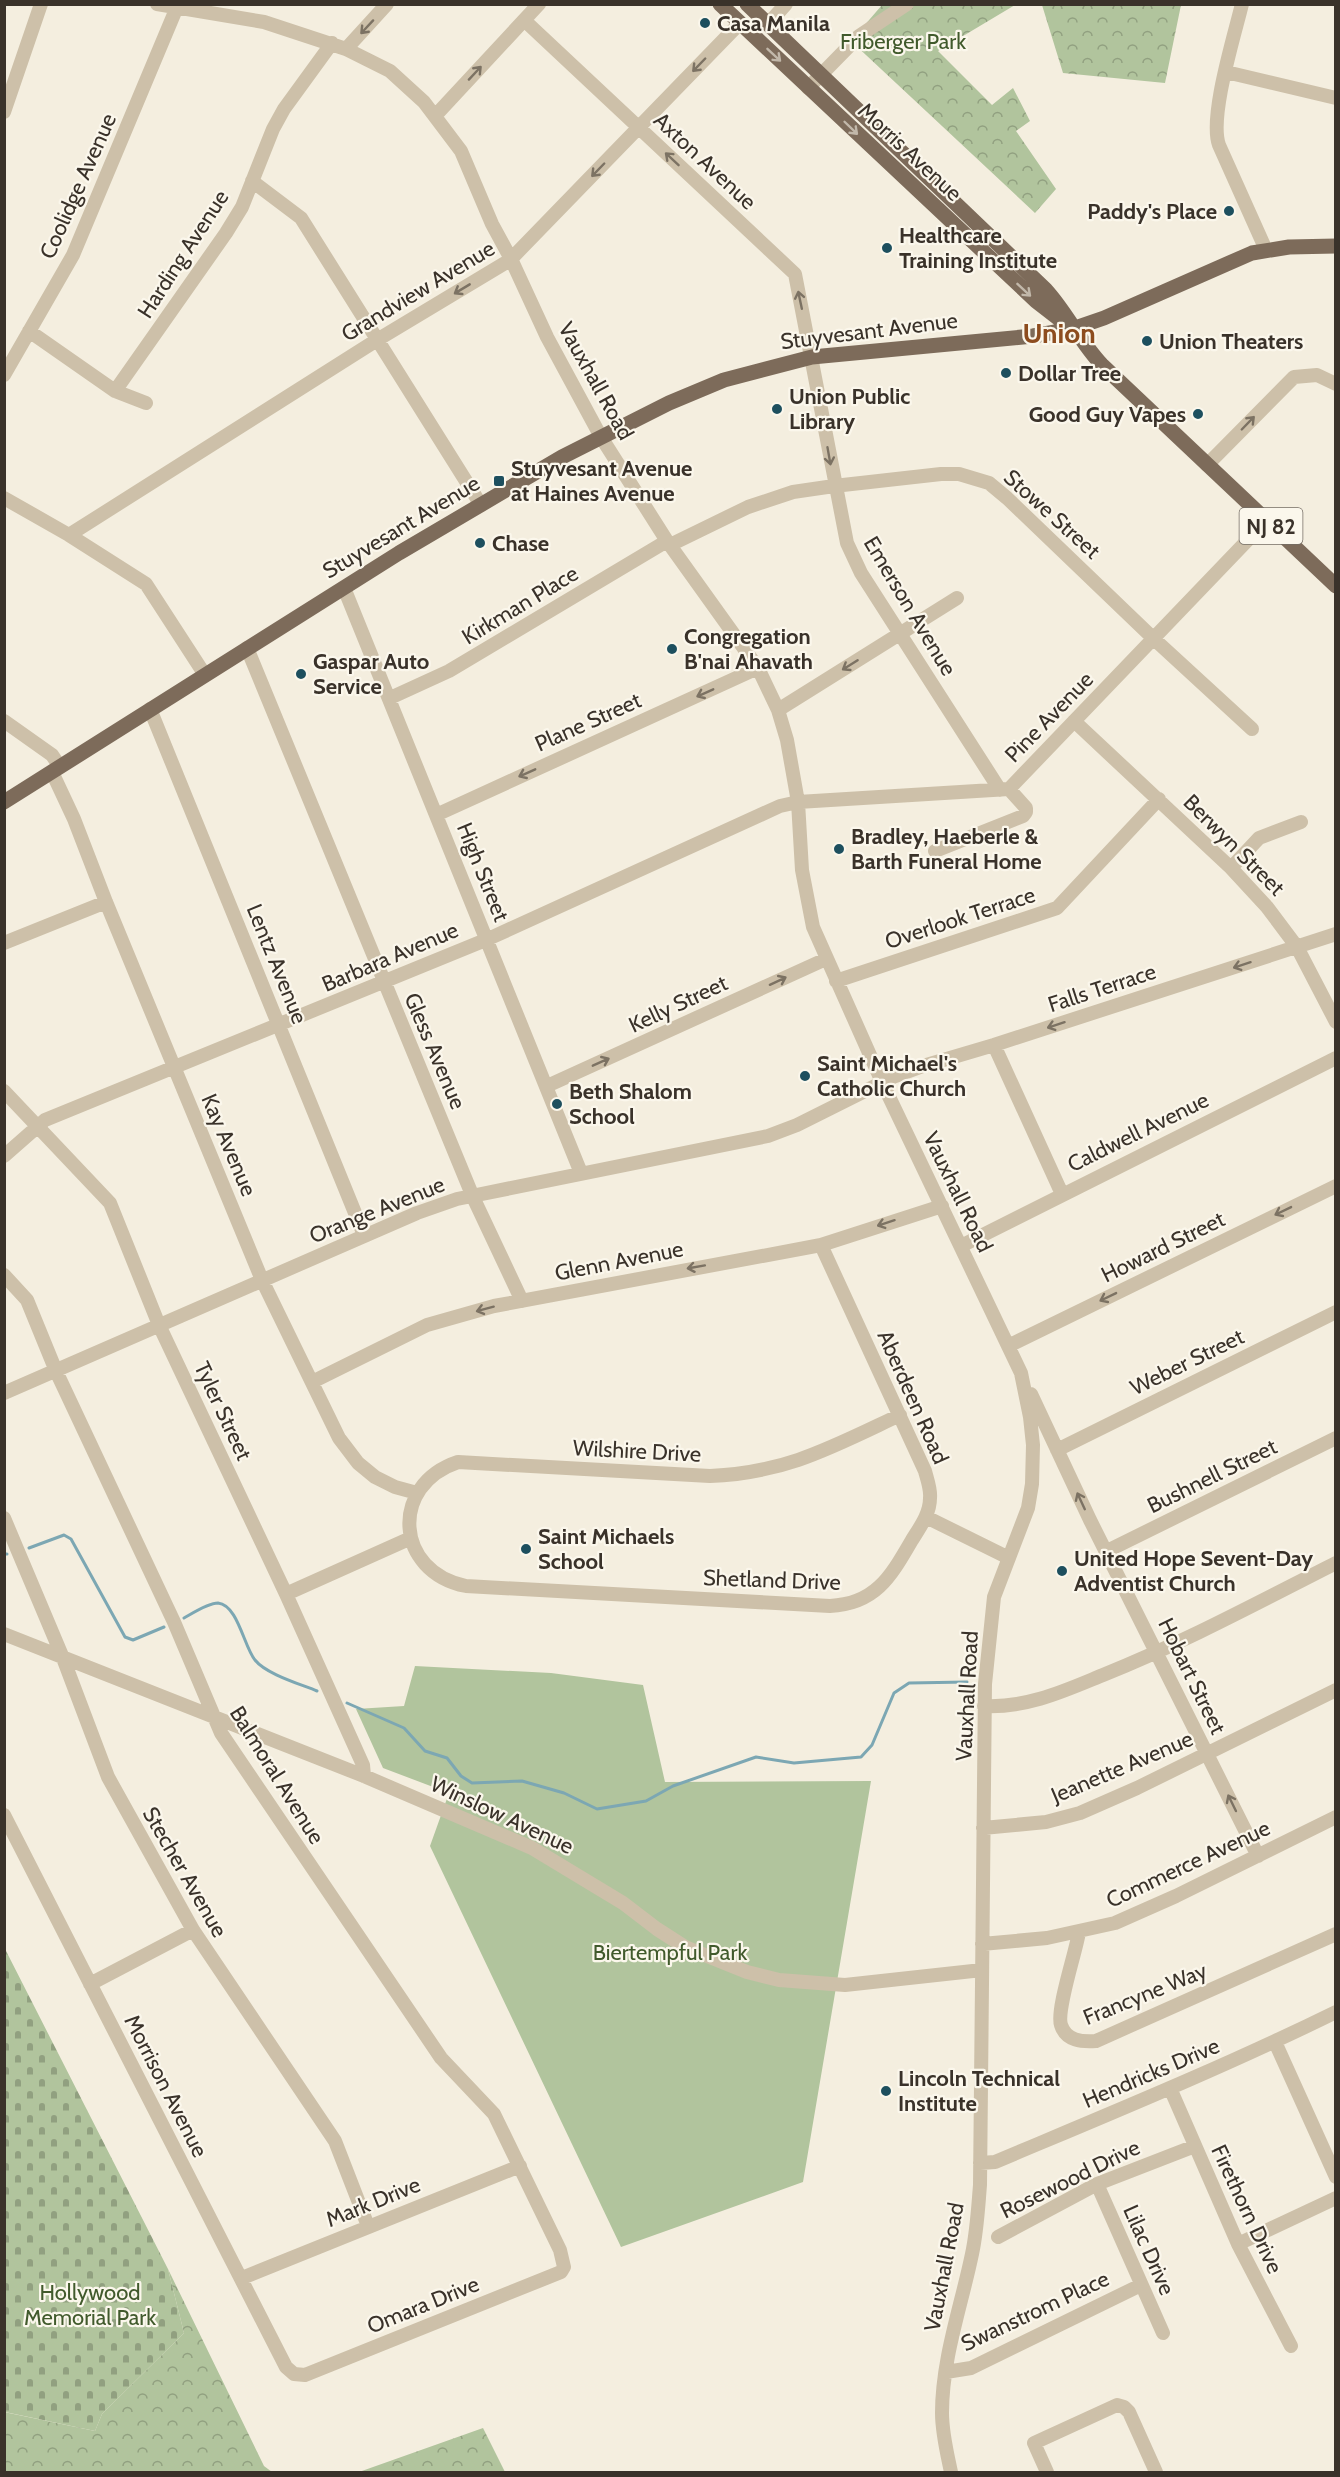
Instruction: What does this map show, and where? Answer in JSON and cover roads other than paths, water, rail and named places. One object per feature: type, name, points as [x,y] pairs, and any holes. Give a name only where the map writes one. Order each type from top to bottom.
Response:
[{"type":"main road","name":"Morris Avenue","points":[[720,4],[1036,301],[1072,329]]},
{"type":"main road","name":"Morris Avenue","points":[[747,4],[1046,290],[1057,303],[1072,329],[1102,365],[1335,586]]},
{"type":"main road","name":"Stuyvesant Avenue","points":[[4,802],[344,588],[562,457],[669,403],[724,380],[812,357],[1034,336],[1072,329],[1104,318],[1222,265],[1266,250],[1335,246]]},
{"type":"street","points":[[4,112],[41,4]]},
{"type":"street","name":"Vauxhall Road","points":[[157,4],[222,9],[346,49],[390,72],[425,103],[461,151],[492,224],[547,337],[601,437],[669,543],[758,668],[778,710],[787,740],[798,802],[804,887],[813,927],[882,1082],[1021,1373],[1034,1445],[1032,1484],[1028,1508],[994,1597],[984,1706],[980,2163],[977,2225],[946,2372],[942,2414],[951,2472]]},
{"type":"street","points":[[346,49],[387,4]]},
{"type":"street","points":[[435,116],[539,4]]},
{"type":"street","points":[[768,24],[786,4]]},
{"type":"street","points":[[808,88],[859,36],[907,4]]},
{"type":"street","points":[[1242,4],[1216,124],[1217,139],[1266,250]]},
{"type":"street","name":"Coolidge Avenue","points":[[4,375],[73,255],[177,7]]},
{"type":"street","name":"Axton Avenue","points":[[524,20],[795,274],[812,357]]},
{"type":"street","name":"Grandview Avenue","points":[[69,535],[376,340],[511,259],[740,23]]},
{"type":"street","name":"Harding Avenue","points":[[115,391],[226,234],[242,207],[273,129],[284,109],[332,43]]},
{"type":"street","points":[[1226,72],[1335,98]]},
{"type":"street","points":[[252,181],[301,218],[481,505]]},
{"type":"street","points":[[29,331],[115,391],[146,403]]},
{"type":"street","name":"Emerson Avenue","points":[[812,357],[841,524],[851,553],[900,634],[1005,789],[1026,808],[1023,816],[935,850]]},
{"type":"street","points":[[1207,465],[1294,377],[1317,375],[1335,384]]},
{"type":"street","name":"Stowe Street","points":[[669,543],[748,507],[793,492],[941,474],[967,475],[988,483],[1007,498],[1252,729]]},
{"type":"street","points":[[4,498],[69,535],[146,584],[205,675]]},
{"type":"street","name":"Pine Avenue","points":[[798,802],[1005,789],[1154,639],[1266,520]]},
{"type":"street","name":"Kirkman Place","points":[[390,698],[449,671],[669,543]]},
{"type":"street","name":"High Street","points":[[344,588],[582,1173]]},
{"type":"street","points":[[778,710],[957,598]]},
{"type":"street","name":"Gless Avenue","points":[[247,648],[473,1197],[522,1301]]},
{"type":"street","name":"Plane Street","points":[[436,815],[758,668]]},
{"type":"street","name":"Lentz Avenue","points":[[150,709],[364,1235]]},
{"type":"street","name":"Kay Avenue","points":[[4,721],[52,755],[106,902],[262,1280],[339,1438],[358,1463],[385,1482],[417,1493]]},
{"type":"street","name":"Berwyn Street","points":[[1074,721],[1231,868],[1268,907],[1297,947],[1335,1022]]},
{"type":"street","name":"Overlook Terrace","points":[[836,981],[1058,908],[1159,799]]},
{"type":"street","name":"Barbara Avenue","points":[[4,1156],[37,1126],[488,939],[780,806],[798,802]]},
{"type":"street","points":[[1231,868],[1259,838],[1301,822]]},
{"type":"street","points":[[4,943],[106,902]]},
{"type":"street","name":"Falls Terrace","points":[[882,1082],[923,1066],[1335,934]]},
{"type":"street","name":"Kelly Street","points":[[547,1086],[826,959]]},
{"type":"street","points":[[994,1045],[1062,1194]]},
{"type":"street","name":"Caldwell Avenue","points":[[961,1246],[1335,1058]]},
{"type":"street","name":"Orange Avenue","points":[[4,1393],[417,1213],[457,1199],[768,1136],[797,1125],[882,1082]]},
{"type":"street","name":"Tyler Street","points":[[4,1091],[110,1203],[159,1325],[286,1594],[363,1765],[364,1776]]},
{"type":"street","name":"Howard Street","points":[[1008,1346],[1335,1186]]},
{"type":"street","name":"Glenn Avenue","points":[[312,1382],[428,1325],[522,1301],[821,1245],[942,1206]]},
{"type":"street","name":"Aberdeen Road","points":[[821,1245],[925,1471],[930,1498],[926,1516]]},
{"type":"street","name":"Balmoral Avenue","points":[[4,1275],[27,1300],[56,1371],[174,1622],[215,1719],[234,1752],[435,2049],[494,2114],[560,2250],[564,2267]]},
{"type":"street","name":"Weber Street","points":[[1057,1450],[1335,1312]]},
{"type":"street","name":"Hobart Street","points":[[1021,1373],[1258,1856]]},
{"type":"street","name":"Wilshire Drive","points":[[417,1493],[435,1473],[446,1466],[462,1461],[710,1476],[762,1472],[808,1458],[900,1415]]},
{"type":"street","name":"Bushnell Street","points":[[1107,1551],[1335,1438]]},
{"type":"street","points":[[286,1594],[411,1538],[410,1511],[417,1493]]},
{"type":"street","points":[[926,1516],[1009,1558]]},
{"type":"street","name":"Shetland Drive","points":[[411,1538],[415,1550],[426,1566],[447,1581],[466,1586],[830,1606],[861,1599],[881,1586],[892,1574],[926,1516]]},
{"type":"street","name":"Stecher Avenue","points":[[4,1518],[63,1658],[108,1777],[193,1930],[335,2141],[368,2226]]},
{"type":"street","points":[[984,1706],[1012,1706],[1042,1699],[1158,1653],[1335,1563]]},
{"type":"street","name":"Winslow Avenue","points":[[4,1634],[364,1776],[532,1848],[623,1902],[657,1929],[686,1947],[715,1961],[747,1972],[779,1980],[845,1985],[982,1970]]},
{"type":"street","name":"Jeanette Avenue","points":[[983,1828],[1046,1822],[1080,1813],[1207,1754],[1335,1690]]},
{"type":"street","name":"Morrison Avenue","points":[[4,1815],[286,2367],[294,2374]]},
{"type":"street","name":"Commerce Avenue","points":[[982,1944],[1047,1938],[1079,1932],[1140,1913],[1335,1817]]},
{"type":"street","points":[[90,1984],[193,1930]]},
{"type":"street","name":"Francyne Way","points":[[1079,1932],[1061,2009],[1061,2024],[1068,2036],[1080,2042],[1096,2041],[1335,1934]]},
{"type":"street","name":"Hendricks Drive","points":[[980,2163],[995,2162],[1170,2088],[1275,2042],[1335,2012]]},
{"type":"street","points":[[1275,2042],[1335,2177]]},
{"type":"street","name":"Firethorn Drive","points":[[1170,2088],[1238,2244],[1291,2346]]},
{"type":"street","name":"Rosewood Drive","points":[[998,2237],[1097,2184],[1195,2146]]},
{"type":"street","name":"Mark Drive","points":[[242,2278],[519,2166]]},
{"type":"street","name":"Lilac Drive","points":[[1097,2184],[1163,2333]]},
{"type":"street","points":[[1238,2244],[1335,2198]]},
{"type":"street","name":"Omara Drive","points":[[294,2374],[305,2375],[556,2275],[564,2267]]},
{"type":"street","name":"Swanstrom Place","points":[[946,2372],[971,2368],[1141,2285]]},
{"type":"street","points":[[1047,2472],[1034,2443],[1117,2405],[1124,2406],[1129,2412],[1156,2472]]},
{"type":"waterway","points":[[29,1548],[64,1535],[71,1539],[125,1637],[133,1640],[164,1627]]},
{"type":"waterway","points":[[184,1618],[210,1605],[218,1603],[225,1605],[236,1618],[251,1654],[260,1665],[284,1678],[317,1691]]},
{"type":"waterway","points":[[347,1703],[404,1728],[425,1751],[447,1758],[461,1776],[472,1783],[522,1781],[564,1793],[597,1809],[646,1801],[673,1786],[756,1757],[794,1763],[861,1757],[872,1745],[894,1693],[909,1683],[967,1682]]},
{"type":"place","name":"Casa Manila","points":[[705,23]]},
{"type":"place","name":"Paddy's Place","points":[[1229,211]]},
{"type":"place","name":"Healthcare Training Institute","points":[[887,248]]},
{"type":"place","name":"Union Theaters","points":[[1147,341]]},
{"type":"place","name":"Dollar Tree","points":[[1006,373]]},
{"type":"place","name":"Union Public Library","points":[[777,409]]},
{"type":"place","name":"Good Guy Vapes","points":[[1198,414]]},
{"type":"place","name":"Stuyvesant Avenue at Haines Avenue","points":[[499,481]]},
{"type":"place","name":"Chase","points":[[480,543]]},
{"type":"place","name":"Congregation B'nai Ahavath","points":[[672,649]]},
{"type":"place","name":"Gaspar Auto Service","points":[[301,674]]},
{"type":"place","name":"Bradley, Haeberle & Barth Funeral Home","points":[[839,849]]},
{"type":"place","name":"Saint Michael's Catholic Church","points":[[805,1076]]},
{"type":"place","name":"Beth Shalom School","points":[[557,1104]]},
{"type":"place","name":"Saint Michaels School","points":[[526,1549]]},
{"type":"place","name":"United Hope Sevent-Day Adventist Church","points":[[1062,1571]]},
{"type":"place","name":"Lincoln Technical Institute","points":[[886,2091]]},
{"type":"district","name":"Union","points":[[1059,333]]},
{"type":"park label","name":"Friberger Park","points":[[903,41]]},
{"type":"park label","name":"Biertempful Park","points":[[670,1952]]},
{"type":"park label","name":"Hollywood Memorial Park","points":[[90,2304]]}]
